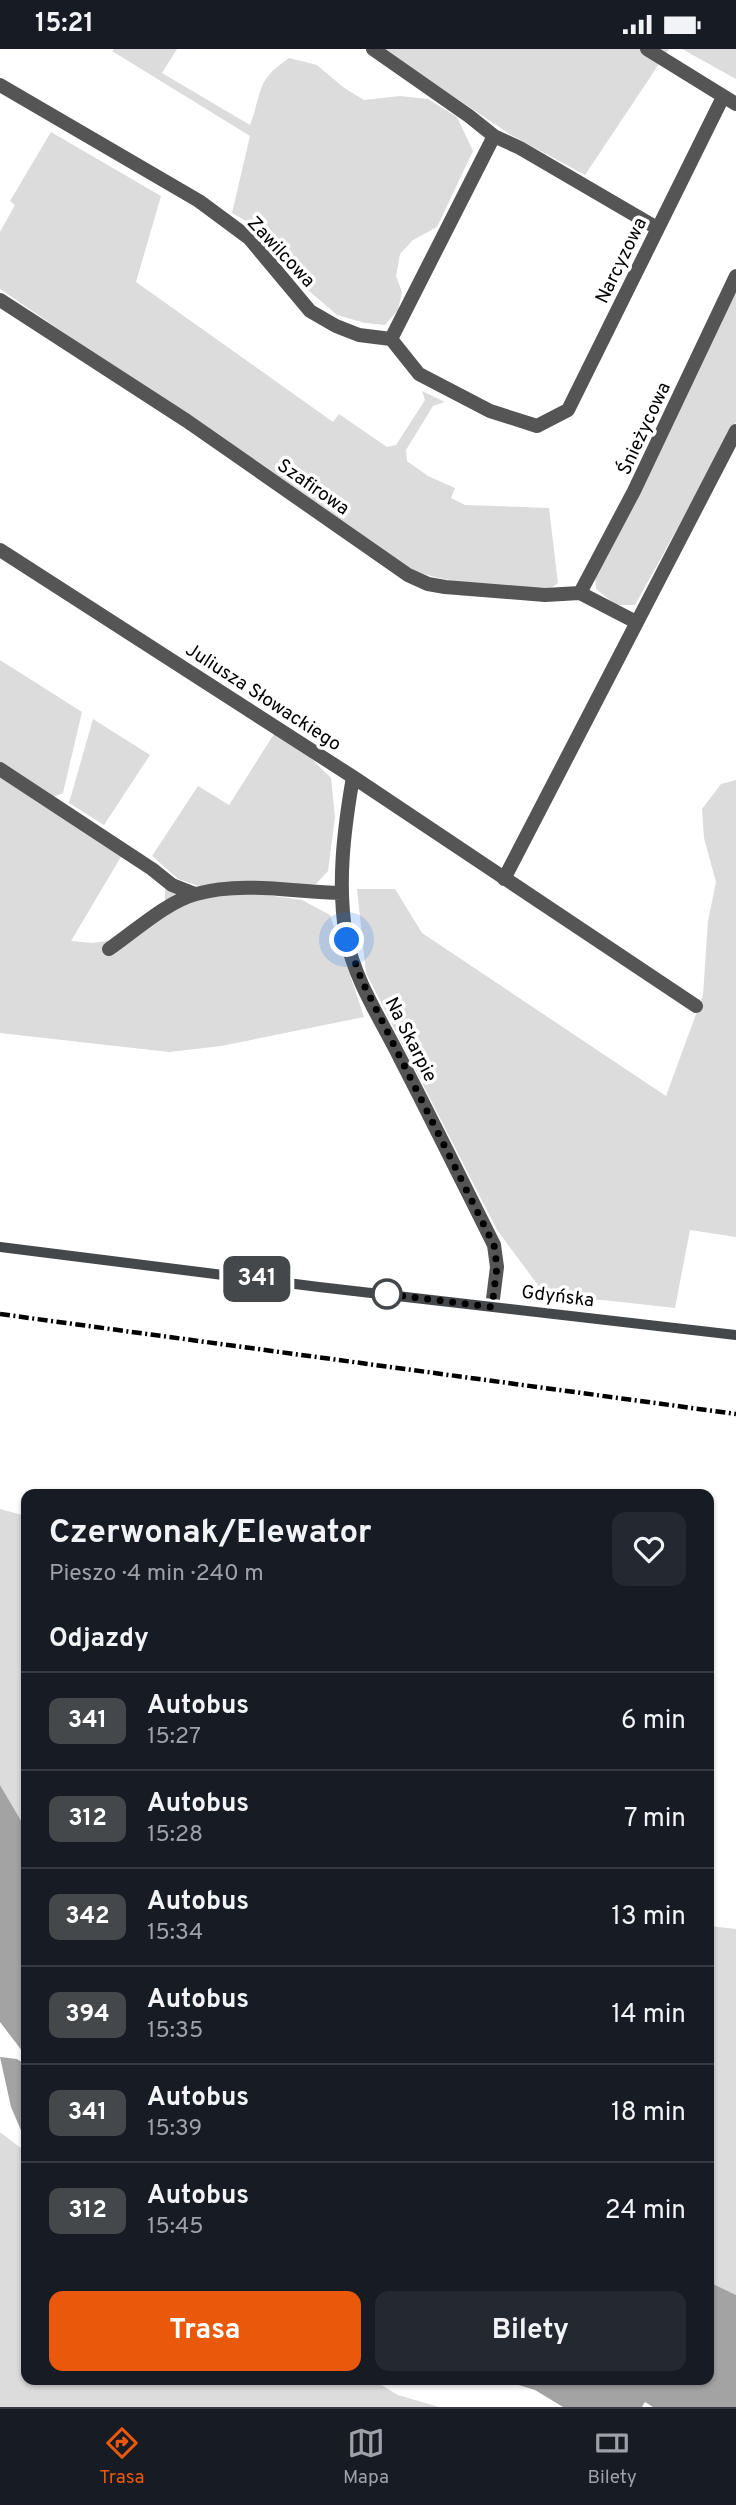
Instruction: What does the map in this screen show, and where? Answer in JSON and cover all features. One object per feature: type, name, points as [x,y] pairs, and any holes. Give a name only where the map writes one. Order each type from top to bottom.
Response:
[{"type":"main road","name":"Gdyńska","points":[[0,1247],[736,1335]]},
{"type":"street","points":[[373,49],[470,116],[494,136],[520,148],[657,228]]},
{"type":"street","points":[[647,49],[730,101]]},
{"type":"street","name":"Zawilcowa","points":[[0,85],[199,201],[249,238],[310,311],[359,335],[391,339]]},
{"type":"street","name":"Narcyzowa","points":[[391,339],[419,374],[489,411],[537,426],[568,410],[657,228],[730,101]]},
{"type":"street","points":[[391,339],[494,136]]},
{"type":"street","name":"Śnieżycowa","points":[[580,593],[634,491],[736,276]]},
{"type":"street","name":"Szafirowa","points":[[0,300],[178,416],[408,575],[428,584],[446,587],[545,595],[580,593]]},
{"type":"street","points":[[504,879],[736,431]]},
{"type":"street","name":"Juliusza Słowackiego","points":[[0,550],[353,777],[696,1006]]},
{"type":"street","points":[[580,593],[636,622]]},
{"type":"street","points":[[0,769],[172,885],[195,894]]},
{"type":"street","name":"Na Skarpie","points":[[353,777],[347,812],[341,893],[347,940],[362,981],[494,1245],[497,1267],[492,1307]]},
{"type":"street","points":[[109,949],[175,903],[195,894],[238,888],[341,893]]},
{"type":"shaded area","points":[[177,49],[162,73],[250,125],[265,80],[289,58],[317,65],[343,87],[364,100],[400,96],[428,99],[457,117],[473,151],[437,227],[413,240],[400,254],[396,276],[402,292],[398,310],[385,325],[365,323],[337,315],[301,284],[266,233],[232,213],[250,136],[112,51]]},
{"type":"shaded area","points":[[383,49],[669,49],[585,175],[511,135]]},
{"type":"shaded area","points":[[682,49],[736,49],[736,79]]},
{"type":"shaded area","points":[[51,132],[161,196],[136,282],[333,422],[339,414],[387,447],[396,445],[425,400],[422,391],[445,402],[433,406],[406,450],[407,461],[428,476],[455,488],[451,498],[465,505],[549,508],[558,583],[549,589],[479,584],[412,570],[0,289],[0,232],[15,205],[10,201]]},
{"type":"shaded area","points":[[736,291],[736,422],[635,605],[616,605],[596,589],[595,574]]},
{"type":"shaded area","points":[[0,660],[82,712],[63,793],[53,797],[0,764]]},
{"type":"shaded area","points":[[93,719],[150,755],[104,825],[69,803]]},
{"type":"shaded area","points":[[274,734],[308,755],[331,778],[335,817],[328,871],[316,884],[294,889],[205,888],[178,879],[152,856],[198,786],[229,805]]},
{"type":"shaded area","points":[[0,776],[122,855],[71,941],[92,943],[113,940],[165,904],[165,889],[212,897],[252,893],[302,900],[330,915],[364,1017],[221,1046],[169,1052],[0,1033]]},
{"type":"shaded area","points":[[736,780],[736,1237],[690,1230],[675,1308],[603,1300],[549,1300],[497,1230],[366,973],[357,889],[395,889],[422,933],[666,1096],[703,995],[708,921],[716,882],[704,838],[702,809],[721,784]]},
{"type":"shaded area","points":[[0,1509],[21,1515],[21,1821],[0,1785]]},
{"type":"shaded area","points":[[0,1785],[21,1821],[21,2049],[0,2022]]},
{"type":"shaded area","points":[[714,1927],[736,1929],[736,2295],[714,2284]]},
{"type":"shaded area","points":[[0,2057],[21,2062],[21,2130],[11,2107]]},
{"type":"shaded area","points":[[0,2132],[21,2148],[21,2385],[381,2385],[398,2395],[439,2407],[0,2407]]},
{"type":"shaded area","points":[[714,2284],[736,2295],[736,2407],[653,2407],[645,2402],[642,2407],[563,2407],[535,2390],[518,2385],[714,2385]]},
{"type":"railway","points":[[0,1314],[736,1414]]},
{"type":"bus line","name":"341","points":[[0,1247],[736,1335]]},
{"type":"route","points":[[347,940],[362,981],[494,1245],[497,1260],[492,1307],[387,1294]]}]
